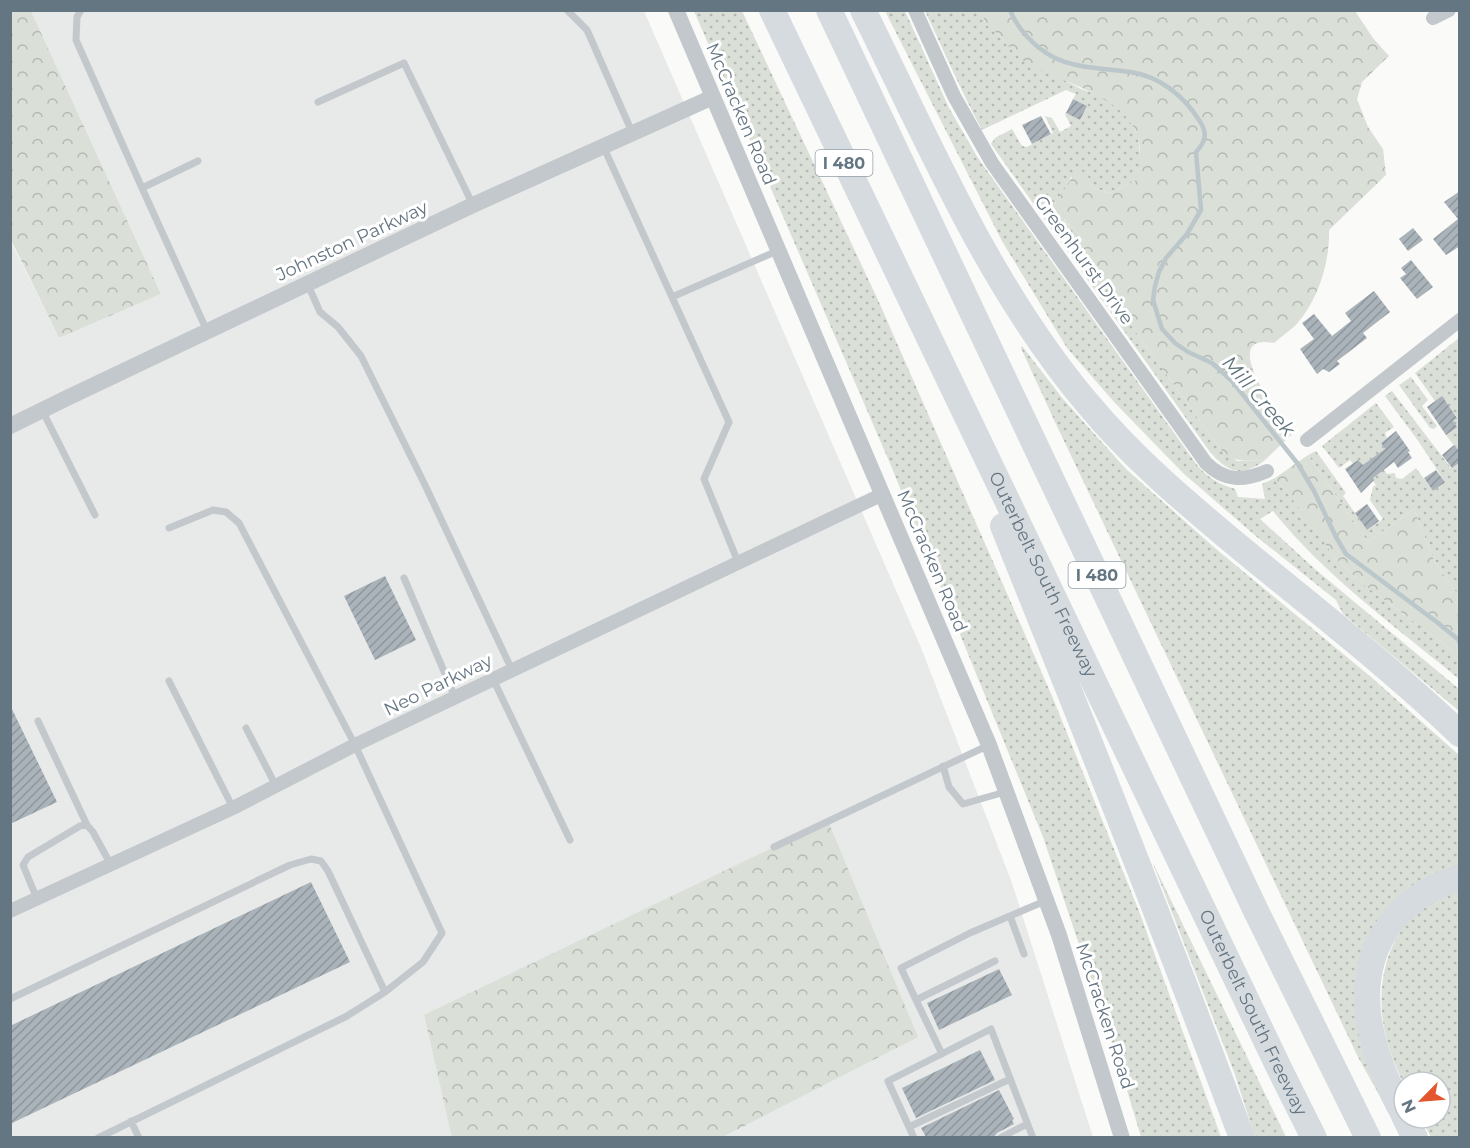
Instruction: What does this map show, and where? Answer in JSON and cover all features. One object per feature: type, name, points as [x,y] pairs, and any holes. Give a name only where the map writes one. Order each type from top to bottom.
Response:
[{"type":"highway","name":"Outerbelt South Freeway","points":[[772,10],[1314,1137]]},
{"type":"highway","name":"I 480","points":[[829,10],[1257,913],[1368,1137]]},
{"type":"highway","points":[[863,10],[978,240],[1014,304],[1048,354],[1089,405],[1132,452],[1179,497],[1392,674],[1460,734]]},
{"type":"highway","points":[[917,315],[1091,743],[1242,1137]]},
{"type":"highway","points":[[1392,1089],[1383,1070],[1370,1024],[1368,993],[1376,947],[1390,924],[1409,903],[1436,887],[1460,878]]},
{"type":"street","name":"McCracken Road","points":[[676,10],[989,745],[1047,900],[1122,1137]]},
{"type":"street","name":"Greenhurst Drive","points":[[915,10],[954,96],[992,163],[1206,463],[1224,477],[1235,479],[1245,479],[1267,471]]},
{"type":"street","points":[[1433,18],[1449,10]]},
{"type":"street","name":"Johnston Parkway","points":[[10,426],[473,205],[713,97]]},
{"type":"street","points":[[1308,440],[1460,320]]},
{"type":"street","name":"Neo Parkway","points":[[10,911],[233,808],[355,745],[883,494]]},
{"type":"lane","points":[[81,10],[77,17],[76,40],[207,331]]},
{"type":"lane","points":[[567,10],[587,30],[633,134]]},
{"type":"lane","points":[[318,102],[404,63],[473,205]]},
{"type":"lane","points":[[604,148],[729,422],[704,479],[738,562]]},
{"type":"lane","points":[[142,188],[198,161]]},
{"type":"lane","points":[[672,297],[778,250]]},
{"type":"lane","points":[[307,284],[320,312],[338,327],[361,356],[512,670]]},
{"type":"lane","points":[[42,410],[95,515]]},
{"type":"lane","points":[[98,1137],[346,1016],[385,992],[423,962],[442,933],[355,745],[239,524],[226,512],[213,510],[169,528]]},
{"type":"lane","points":[[404,578],[455,697]]},
{"type":"lane","points":[[493,679],[570,840]]},
{"type":"lane","points":[[170,681],[233,808]]},
{"type":"lane","points":[[38,721],[87,825],[111,865]]},
{"type":"lane","points":[[246,728],[276,786]]},
{"type":"lane","points":[[774,847],[989,745]]},
{"type":"lane","points":[[943,766],[949,787],[963,804],[1007,791]]},
{"type":"lane","points":[[37,899],[23,865],[28,857],[80,826],[87,825]]},
{"type":"lane","points":[[10,999],[290,865],[311,860],[321,861],[328,871],[385,992]]},
{"type":"lane","points":[[942,1054],[901,968],[1047,900]]},
{"type":"lane","points":[[1010,916],[1024,954]]},
{"type":"lane","points":[[915,1000],[995,961]]},
{"type":"lane","points":[[914,1137],[888,1082],[991,1029],[1033,1137]]},
{"type":"lane","points":[[909,1127],[1010,1079]]},
{"type":"lane","points":[[131,1121],[139,1137]]},
{"type":"lane","points":[[1000,1137],[1028,1124]]},
{"type":"shaded area","points":[[31,11],[644,11],[922,650],[1012,883],[1093,1137],[723,1137],[917,1037],[424,1015],[452,1137],[11,1137],[10,240],[59,338],[161,294]]},
{"type":"green space","points":[[11,10],[31,11],[161,294],[59,338],[11,240]]},
{"type":"green space","points":[[694,11],[742,11],[878,300],[1052,696],[1139,911],[1221,1137],[1141,1137],[1043,837],[889,461]]},
{"type":"green space","points":[[885,11],[905,11],[949,108],[978,158],[1197,465],[1214,480],[1235,489],[1238,497],[1265,499],[1262,484],[1275,478],[1307,517],[1336,559],[1363,584],[1459,655],[1459,679],[1338,579],[1293,535],[1273,511],[1260,519],[1316,570],[1459,689],[1459,711],[1343,614],[1336,600],[1257,537],[1183,473],[1115,403],[1067,348],[1002,241]]},
{"type":"green space","points":[[925,11],[982,11],[985,24],[1006,43],[1064,80],[1101,96],[1125,113],[1138,135],[1141,165],[1135,181],[1110,193],[1093,188],[1087,175],[1071,177],[1064,192],[1055,203],[1065,221],[1081,236],[1088,265],[1220,449],[1237,461],[1264,461],[1248,470],[1235,470],[1223,464],[1210,452],[991,144],[995,138],[1012,129],[1022,146],[1027,147],[1053,133],[1045,116],[1052,118],[1060,132],[1071,126],[1066,113],[1080,120],[1087,106],[1073,99],[1076,94],[1066,90],[982,130]]},
{"type":"green space","points":[[982,11],[1355,11],[1373,38],[1389,56],[1362,82],[1357,99],[1368,127],[1383,149],[1386,175],[1329,230],[1325,268],[1316,293],[1304,315],[1296,325],[1274,343],[1257,343],[1250,350],[1251,363],[1257,378],[1292,434],[1264,461],[1235,459],[1220,449],[1088,265],[1079,246],[1081,236],[1063,217],[1055,203],[1079,169],[1087,175],[1093,188],[1110,193],[1135,181],[1140,158],[1138,139],[1131,123],[1120,110],[1087,90],[1025,62],[985,24]]},
{"type":"green space","points":[[1459,338],[1459,452],[1446,435],[1457,417],[1442,397],[1435,401],[1415,373]]},
{"type":"green space","points":[[1022,346],[1063,399],[1126,469],[1216,549],[1371,677],[1459,755],[1459,867],[1367,941],[1388,1111],[1358,1057],[1055,422]]},
{"type":"green space","points":[[1411,377],[1428,400],[1422,406],[1437,426],[1434,429],[1430,428],[1399,385]]},
{"type":"green space","points":[[1392,391],[1451,468],[1459,462],[1459,596],[1435,563],[1414,509],[1368,542],[1308,455],[1316,451],[1346,493],[1343,496],[1367,530],[1383,519],[1370,500],[1373,487],[1376,485],[1358,460],[1353,464],[1350,460],[1339,468],[1322,446],[1376,403],[1394,427],[1385,433],[1387,438],[1381,443],[1385,449],[1375,457],[1387,474],[1395,473],[1396,478],[1402,479],[1416,468],[1433,491],[1445,482],[1385,396]]},
{"type":"green space","points":[[1308,455],[1368,542],[1414,509],[1435,563],[1459,596],[1459,655],[1363,584],[1336,559],[1275,478]]},
{"type":"green space","points":[[828,821],[918,1037],[723,1137],[452,1138],[424,1015]]},
{"type":"green space","points":[[1152,861],[1286,1137],[1255,1137],[1234,1072]]},
{"type":"green space","points":[[1459,891],[1459,1137],[1431,1137],[1427,1130],[1452,1130],[1452,1070],[1398,1070],[1386,1037],[1382,1014],[1385,968],[1392,947],[1403,928],[1418,912],[1436,899]]},
{"type":"building","points":[[1073,99],[1087,106],[1080,120],[1066,113]]},
{"type":"building","points":[[1041,116],[1051,134],[1032,144],[1022,125]]},
{"type":"building","points":[[1460,191],[1460,246],[1446,255],[1433,239],[1458,219],[1444,202]]},
{"type":"building","points":[[1413,228],[1423,240],[1408,251],[1399,239]]},
{"type":"building","points":[[1411,260],[1433,287],[1417,299],[1400,278],[1406,274],[1401,268]]},
{"type":"building","points":[[1374,291],[1390,312],[1363,333],[1367,338],[1337,361],[1340,364],[1329,372],[1323,369],[1317,374],[1300,349],[1314,339],[1302,323],[1314,314],[1332,336],[1351,321],[1345,313]]},
{"type":"building","points":[[1442,396],[1457,418],[1453,421],[1457,427],[1446,435],[1427,407]]},
{"type":"building","points":[[1396,431],[1410,451],[1408,452],[1412,458],[1398,468],[1394,462],[1373,478],[1374,480],[1361,493],[1345,469],[1358,460],[1363,465],[1385,449],[1381,443]]},
{"type":"building","points":[[1454,445],[1460,452],[1460,462],[1452,468],[1442,455]]},
{"type":"building","points":[[1436,470],[1445,482],[1433,491],[1424,478]]},
{"type":"building","points":[[1367,504],[1379,521],[1367,530],[1355,513]]},
{"type":"building","points":[[385,576],[416,640],[375,660],[344,596]]},
{"type":"building","points":[[10,705],[57,802],[10,824]]},
{"type":"building","points":[[311,882],[350,962],[10,1124],[10,1026]]},
{"type":"building","points":[[999,969],[1012,995],[939,1030],[927,1003]]},
{"type":"building","points":[[980,1050],[995,1080],[916,1118],[902,1088]]},
{"type":"building","points":[[999,1090],[1014,1119],[1012,1120],[1014,1124],[994,1137],[926,1137],[921,1128]]},
{"type":"waterway","name":"Mill Creek","points":[[1010,10],[1017,24],[1028,37],[1040,49],[1053,57],[1081,66],[1141,74],[1169,88],[1193,111],[1205,133],[1204,140],[1196,152],[1201,210],[1187,234],[1166,258],[1159,272],[1153,300],[1162,329],[1175,343],[1212,363],[1232,381],[1298,464],[1346,554],[1460,641]]}]
